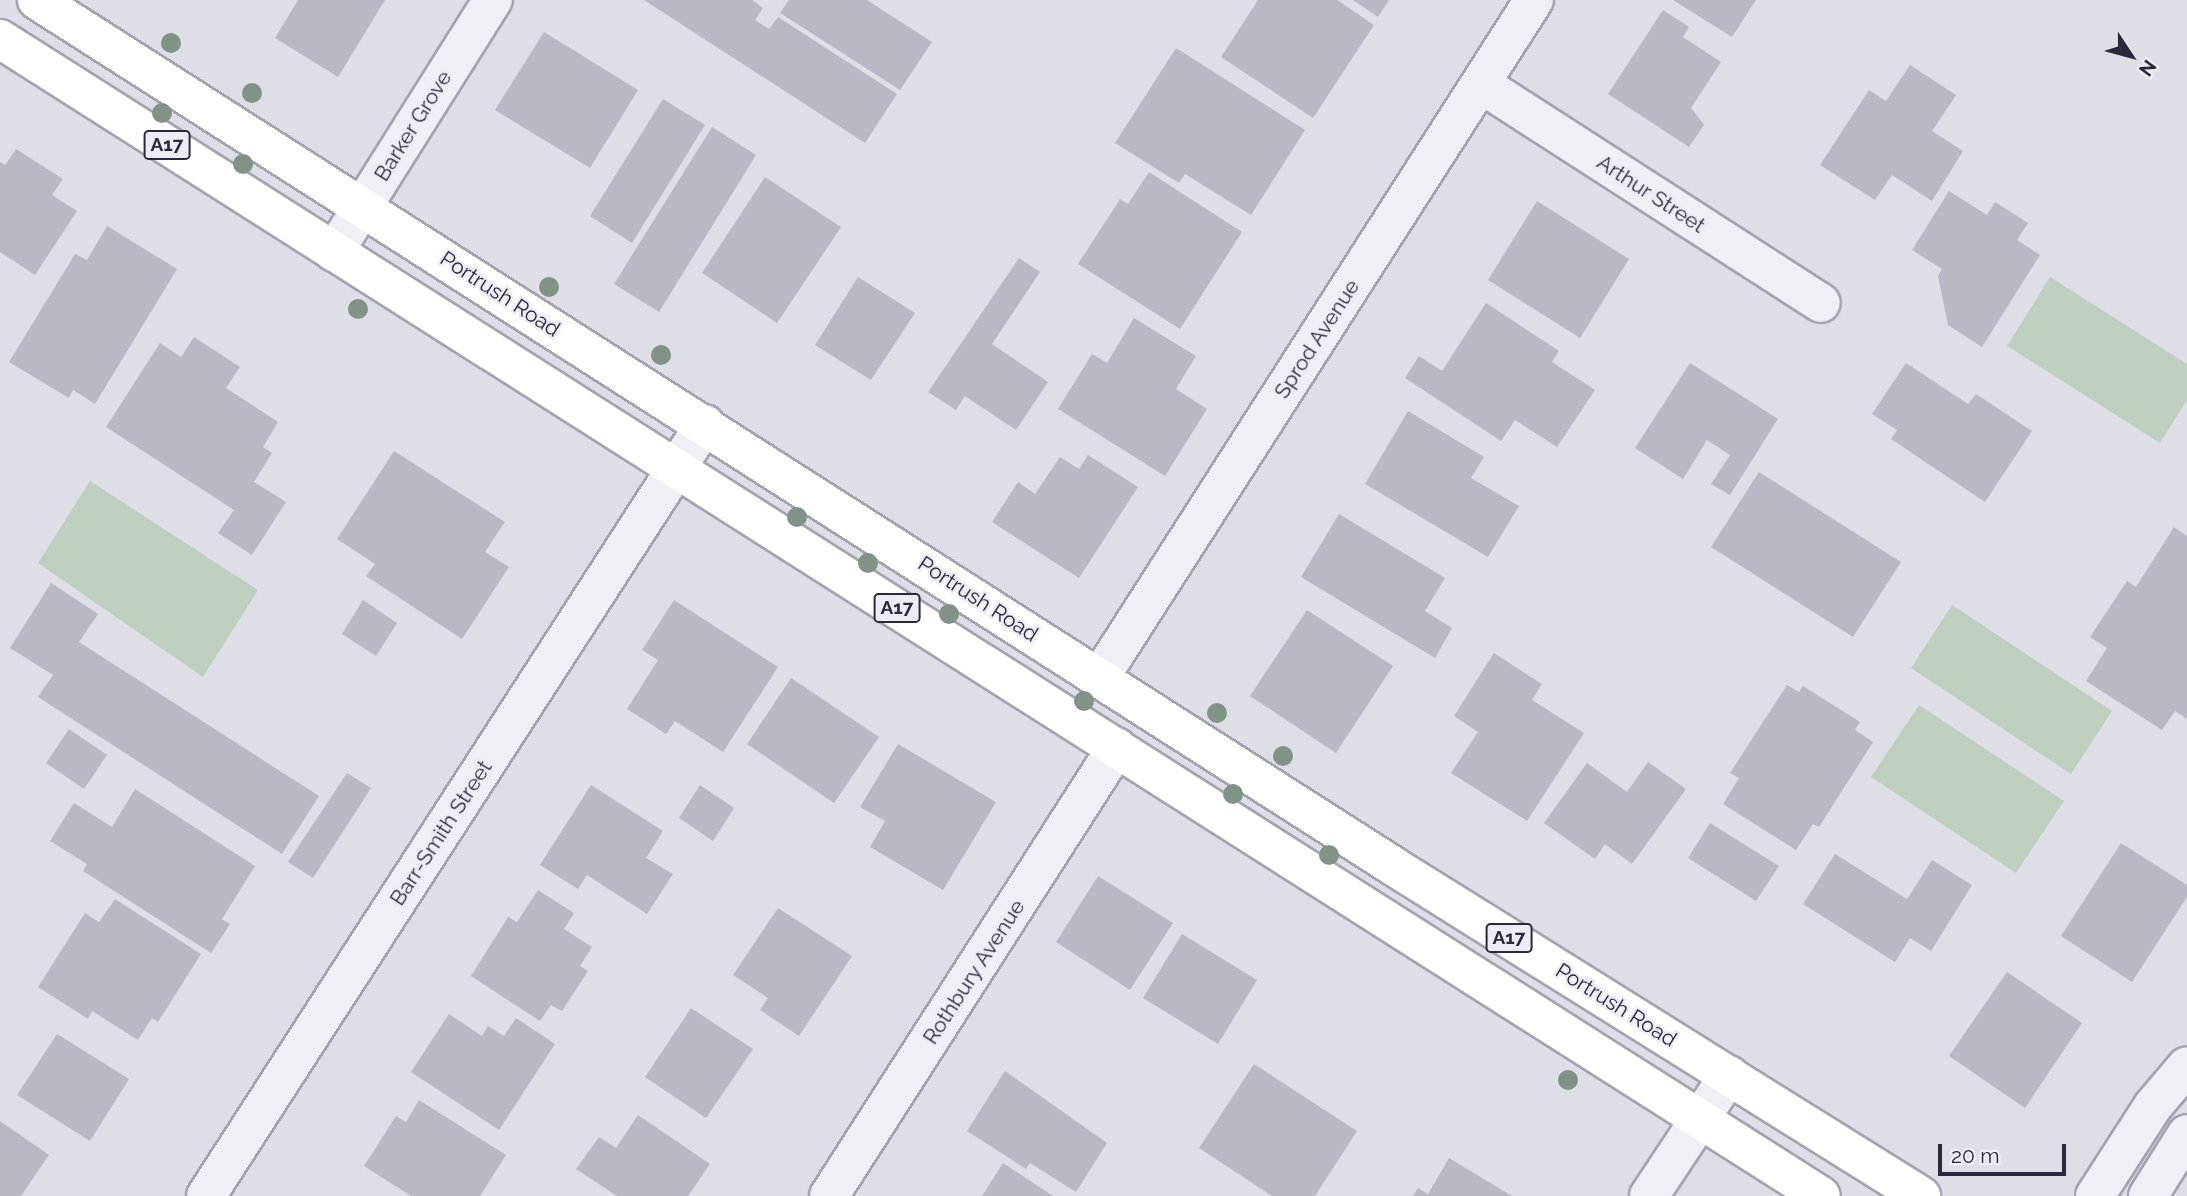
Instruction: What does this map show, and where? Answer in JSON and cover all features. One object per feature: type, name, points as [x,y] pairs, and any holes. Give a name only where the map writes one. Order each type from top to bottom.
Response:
[{"type":"highway","name":"Portrush Road","points":[[37,0],[1921,1196]]},
{"type":"highway","name":"A17","points":[[0,39],[1821,1196]]},
{"type":"street","name":"Barker Grove","points":[[334,252],[493,0]]},
{"type":"street","name":"Sprod Avenue","points":[[1100,677],[1534,0]]},
{"type":"street","name":"Arthur Street","points":[[1481,84],[1821,303]]},
{"type":"street","name":"Barr-Smith Street","points":[[206,1196],[705,424]]},
{"type":"street","name":"Rothbury Avenue","points":[[829,1196],[1117,747]]},
{"type":"street","points":[[2095,1196],[2153,1106],[2187,1066]]},
{"type":"street","points":[[1650,1196],[1729,1075]]},
{"type":"street","points":[[2148,1196],[2187,1134]]},
{"type":"green space","points":[[2050,277],[2187,364],[2187,400],[2160,443],[2007,346]]},
{"type":"green space","points":[[90,481],[258,590],[203,677],[38,563]]},
{"type":"green space","points":[[1952,605],[2112,711],[2071,774],[1911,668]]},
{"type":"green space","points":[[1919,705],[2064,801],[2016,873],[1871,777]]},
{"type":"building","points":[[298,0],[385,0],[338,77],[275,38]]},
{"type":"building","points":[[644,0],[752,0],[763,8],[755,20],[769,29],[778,17],[897,94],[865,143]]},
{"type":"building","points":[[789,0],[867,0],[932,42],[900,90],[780,13]]},
{"type":"building","points":[[1258,0],[1337,0],[1374,25],[1313,118],[1221,57]]},
{"type":"building","points":[[1353,0],[1389,0],[1378,17]]},
{"type":"building","points":[[1673,0],[1756,0],[1732,37]]},
{"type":"building","points":[[1663,10],[1689,27],[1683,37],[1721,62],[1691,108],[1704,125],[1689,147],[1608,94]]},
{"type":"building","points":[[544,32],[638,90],[590,168],[495,110]]},
{"type":"building","points":[[1176,48],[1305,130],[1251,215],[1185,174],[1179,183],[1115,143]]},
{"type":"building","points":[[1910,65],[1956,95],[1932,131],[1963,151],[1932,201],[1892,175],[1875,200],[1820,165],[1869,90],[1886,101]]},
{"type":"building","points":[[663,99],[705,125],[632,243],[590,216]]},
{"type":"building","points":[[712,127],[756,155],[659,312],[614,284]]},
{"type":"building","points":[[16,149],[63,179],[52,195],[77,211],[35,275],[0,252],[0,162],[5,165]]},
{"type":"building","points":[[1149,172],[1242,232],[1180,329],[1078,264],[1120,199],[1128,204]]},
{"type":"building","points":[[765,177],[841,227],[777,323],[702,273]]},
{"type":"building","points":[[1949,191],[1987,215],[1995,202],[2028,223],[2017,240],[2040,255],[1982,347],[1948,325],[1938,276],[1942,269],[1912,250]]},
{"type":"building","points":[[1537,201],[1629,259],[1580,338],[1488,280]]},
{"type":"building","points":[[107,226],[177,269],[95,404],[73,390],[69,398],[9,362],[75,254],[87,260]]},
{"type":"building","points":[[1019,258],[1040,272],[992,344],[1048,382],[1016,430],[965,396],[956,410],[928,392]]},
{"type":"building","points":[[858,277],[915,313],[871,380],[815,345]]},
{"type":"building","points":[[1486,303],[1559,351],[1552,362],[1595,390],[1557,447],[1515,420],[1501,441],[1405,378],[1419,356],[1442,371]]},
{"type":"building","points":[[1134,318],[1196,356],[1176,389],[1207,409],[1165,476],[1058,409],[1092,354],[1107,363]]},
{"type":"building","points":[[194,337],[240,367],[226,388],[278,422],[263,447],[272,453],[254,482],[286,502],[252,555],[218,533],[234,510],[106,427],[160,343],[181,357]]},
{"type":"building","points":[[1690,363],[1778,419],[1730,495],[1711,484],[1730,455],[1707,440],[1683,479],[1635,448]]},
{"type":"building","points":[[1906,363],[1968,404],[1976,394],[2032,431],[1985,502],[1891,439],[1897,430],[1872,414]]},
{"type":"building","points":[[1408,411],[1484,457],[1471,478],[1519,506],[1488,557],[1365,484]]},
{"type":"building","points":[[394,451],[505,522],[485,552],[509,567],[462,639],[366,576],[375,564],[337,539]]},
{"type":"building","points":[[1088,455],[1138,487],[1079,578],[992,522],[1018,482],[1035,494],[1060,457],[1079,469]]},
{"type":"building","points":[[1759,472],[1901,562],[1853,637],[1711,547]]},
{"type":"building","points":[[1339,514],[1445,578],[1425,611],[1452,628],[1435,658],[1301,577]]},
{"type":"building","points":[[2174,527],[2187,536],[2187,719],[2175,711],[2162,730],[2086,681],[2107,648],[2090,637],[2127,581],[2136,587]]},
{"type":"building","points":[[51,583],[98,614],[79,642],[319,796],[282,854],[38,697],[53,675],[10,648]]},
{"type":"building","points":[[363,600],[397,623],[376,656],[342,634]]},
{"type":"building","points":[[674,600],[778,667],[723,752],[675,721],[666,734],[627,709],[658,660],[642,650]]},
{"type":"building","points":[[1307,610],[1393,666],[1336,753],[1250,696]]},
{"type":"building","points":[[1494,653],[1542,684],[1532,700],[1584,733],[1527,821],[1451,773],[1478,732],[1454,716]]},
{"type":"building","points":[[791,678],[879,737],[834,803],[747,744]]},
{"type":"building","points":[[1787,685],[1799,692],[1803,686],[1860,722],[1855,730],[1873,742],[1819,827],[1813,824],[1796,850],[1723,804],[1739,778],[1730,773]]},
{"type":"building","points":[[69,729],[107,755],[84,789],[46,763]]},
{"type":"building","points":[[898,744],[996,802],[943,890],[870,847],[885,821],[860,807]]},
{"type":"building","points":[[1648,762],[1686,789],[1632,864],[1605,844],[1595,859],[1544,823],[1587,763],[1627,792]]},
{"type":"building","points":[[347,773],[371,788],[313,878],[288,862]]},
{"type":"building","points":[[591,785],[663,831],[646,858],[673,874],[647,914],[587,875],[578,889],[540,865]]},
{"type":"building","points":[[700,785],[734,808],[713,841],[679,818]]},
{"type":"building","points":[[135,789],[255,866],[222,919],[230,924],[211,953],[83,871],[87,864],[50,841],[74,803],[112,827]]},
{"type":"building","points":[[1710,823],[1779,866],[1756,901],[1688,858]]},
{"type":"building","points":[[2121,843],[2187,885],[2187,897],[2132,982],[2061,936]]},
{"type":"building","points":[[1835,854],[1907,899],[1932,860],[1972,885],[1931,951],[1910,938],[1895,962],[1803,904]]},
{"type":"building","points":[[1098,876],[1173,923],[1130,990],[1056,942]]},
{"type":"building","points":[[538,890],[574,913],[564,929],[592,947],[580,966],[588,971],[562,1011],[551,1005],[540,1021],[471,976],[508,917],[517,922]]},
{"type":"building","points":[[115,899],[201,954],[158,1022],[152,1018],[138,1040],[92,1011],[88,1019],[38,987],[85,913],[99,922]]},
{"type":"building","points":[[778,908],[852,956],[799,1036],[760,1010],[768,998],[733,975]]},
{"type":"building","points":[[1182,934],[1257,980],[1218,1044],[1143,998]]},
{"type":"building","points":[[2007,972],[2082,1023],[2025,1108],[1949,1056]]},
{"type":"building","points":[[691,1008],[753,1049],[706,1118],[645,1077]]},
{"type":"building","points":[[449,1014],[482,1036],[488,1026],[504,1036],[516,1018],[555,1044],[499,1130],[411,1072]]},
{"type":"building","points":[[57,1034],[129,1079],[90,1141],[17,1095]]},
{"type":"building","points":[[1254,1064],[1357,1131],[1315,1196],[1272,1196],[1199,1148]]},
{"type":"building","points":[[1005,1071],[1107,1143],[1076,1192],[1030,1163],[1026,1169],[967,1131]]},
{"type":"building","points":[[419,1100],[506,1155],[480,1196],[411,1196],[364,1166],[396,1116],[406,1122]]},
{"type":"building","points":[[638,1115],[710,1164],[688,1196],[617,1196],[576,1169],[599,1137],[616,1148]]},
{"type":"building","points":[[0,1121],[49,1155],[21,1196],[0,1196]]},
{"type":"building","points":[[1449,1158],[1512,1196],[1413,1196],[1418,1188],[1428,1194]]},
{"type":"building","points":[[1003,1163],[1053,1196],[982,1196]]}]
